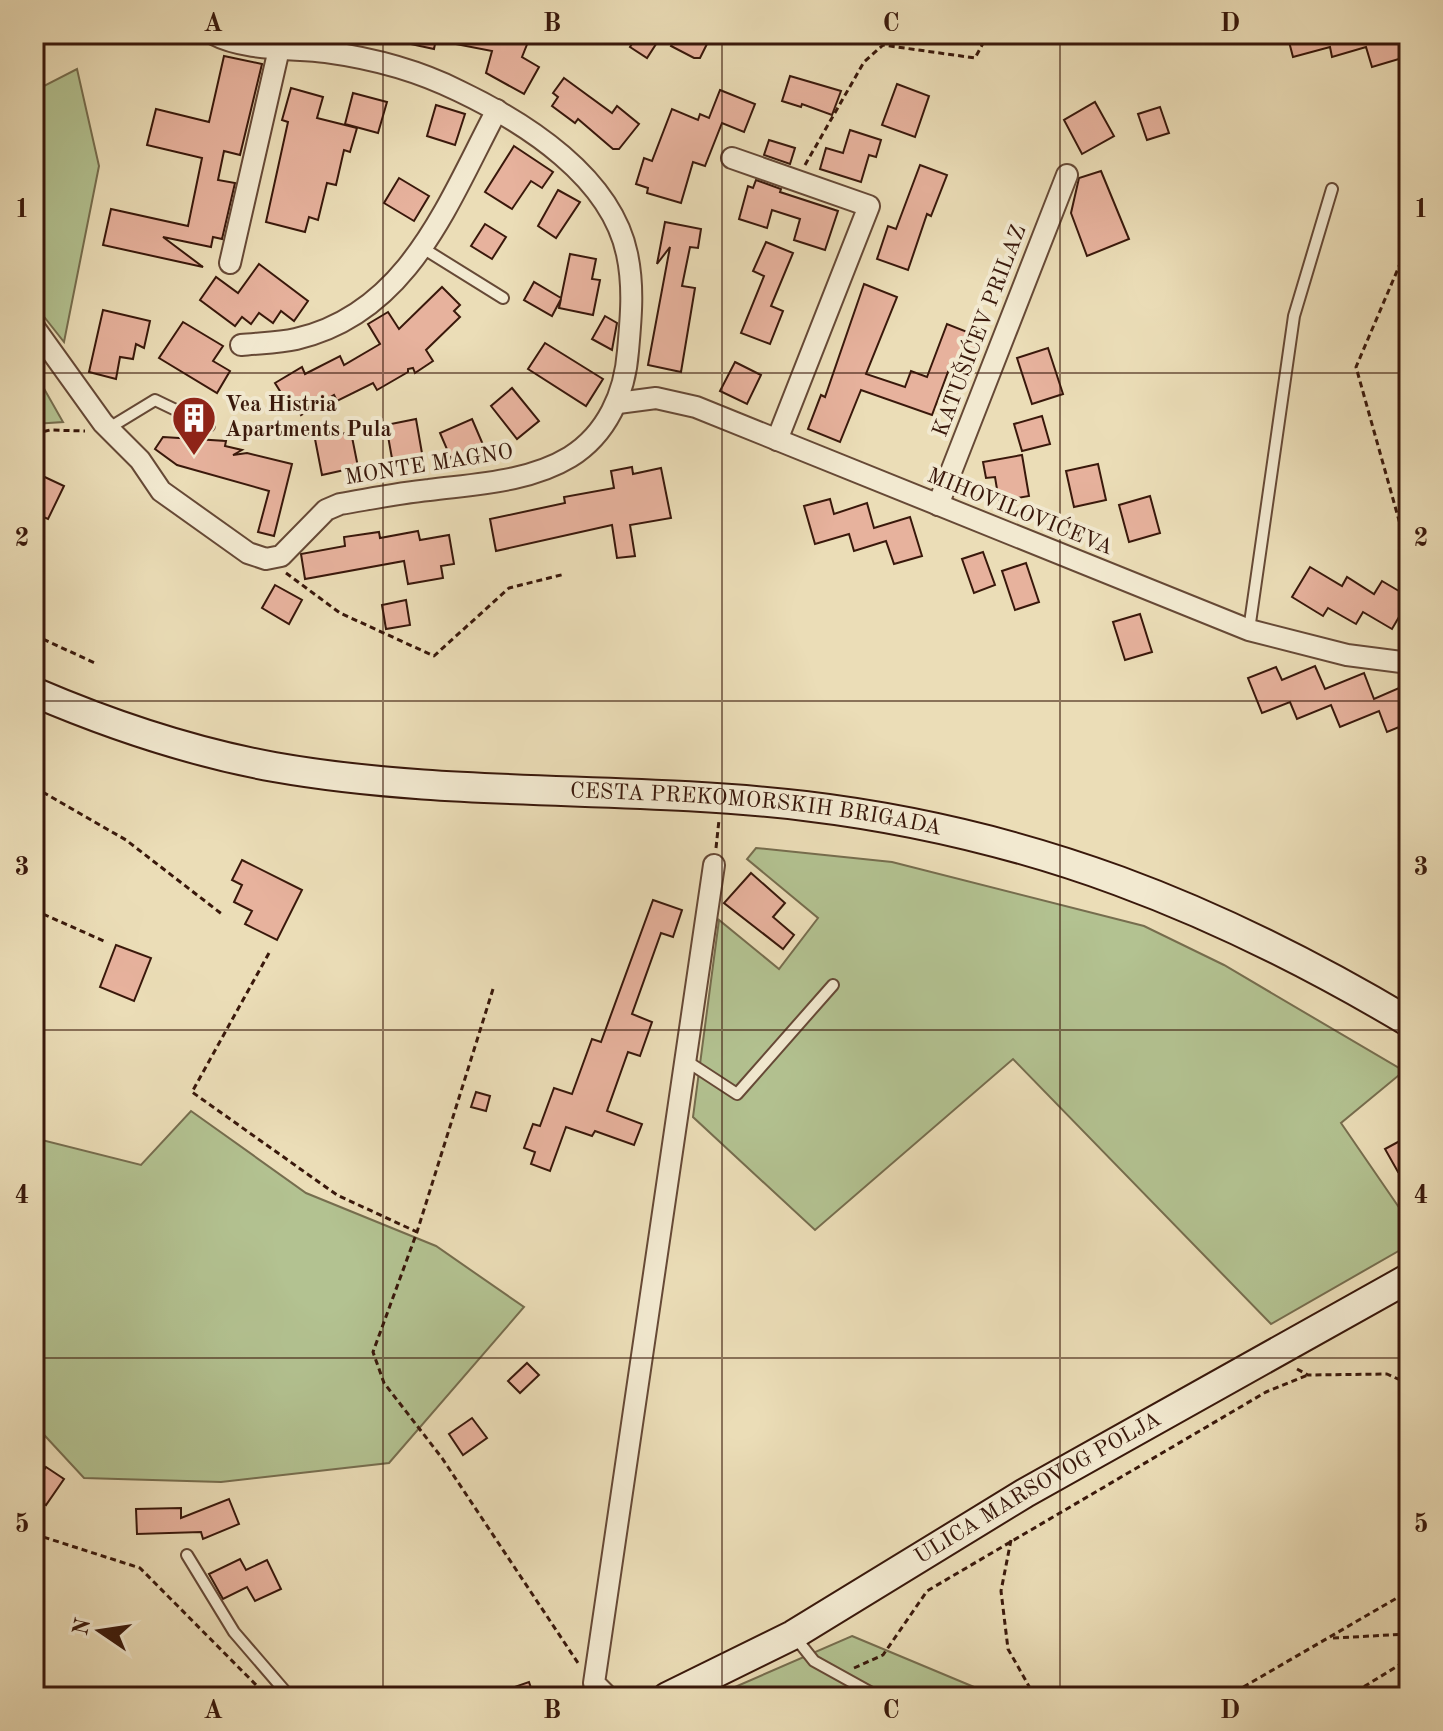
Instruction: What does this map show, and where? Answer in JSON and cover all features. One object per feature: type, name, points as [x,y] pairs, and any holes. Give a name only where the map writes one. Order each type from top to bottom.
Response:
[{"type":"main road","name":"CESTA PREKOMORSKIH BRIGADA","points":[[34,679],[72,708]]},
{"type":"main road","name":"CESTA PREKOMORSKIH BRIGADA","points":[[34,692],[72,708],[188,746],[293,770],[410,783],[767,802],[864,814],[951,831],[1088,868],[1214,917],[1322,970],[1404,1033]]},
{"type":"main road","name":"ULICA MARSOVOG POLJA","points":[[667,1697],[793,1635],[1025,1493],[1409,1278]]},
{"type":"street","name":"MONTE MAGNO","points":[[213,34],[279,49],[328,52],[392,66],[456,89],[497,110],[539,138],[574,169],[619,226],[631,279],[628,357],[618,403],[597,434],[569,458],[492,483],[340,504],[326,510],[281,556],[266,559]]},
{"type":"street","points":[[230,263],[279,49]]},
{"type":"street","points":[[241,345],[297,339],[346,320],[403,276],[497,110]]},
{"type":"street","points":[[732,158],[869,206],[777,440]]},
{"type":"street","name":"KATUŠIĆEV PRILAZ","points":[[938,505],[1067,175]]},
{"type":"street","points":[[34,327],[106,426],[140,460],[161,491],[248,553],[266,559]]},
{"type":"street","name":"MIHOVILOVIĆEVA","points":[[618,403],[656,398],[696,407],[1249,630],[1347,655],[1409,663]]},
{"type":"street","points":[[596,1692],[714,865]]},
{"type":"lane","points":[[1249,630],[1294,316],[1332,189]]},
{"type":"lane","points":[[421,247],[503,298]]},
{"type":"lane","points":[[106,426],[155,400],[209,426]]},
{"type":"lane","points":[[685,1060],[737,1094],[833,985]]},
{"type":"lane","points":[[187,1555],[234,1632],[290,1697]]},
{"type":"lane","points":[[793,1635],[814,1661],[879,1697]]},
{"type":"path","points":[[796,180],[864,62],[883,45],[975,58],[988,34]]},
{"type":"path","points":[[1409,243],[1356,367],[1400,524],[1409,524]]},
{"type":"path","points":[[34,434],[50,430],[82,432],[106,426]]},
{"type":"path","points":[[266,559],[340,613],[434,656],[509,588],[565,574]]},
{"type":"path","points":[[34,635],[97,664]]},
{"type":"path","points":[[34,787],[126,840],[223,915]]},
{"type":"path","points":[[714,865],[719,820],[725,821]]},
{"type":"path","points":[[34,910],[106,942]]},
{"type":"path","points":[[269,953],[192,1092],[337,1195],[417,1232]]},
{"type":"path","points":[[493,989],[417,1232],[373,1352],[384,1383],[442,1458],[596,1692]]},
{"type":"path","points":[[1404,1033],[1409,1050]]},
{"type":"path","points":[[1280,1349],[1289,1365],[1308,1375]]},
{"type":"path","points":[[835,1675],[883,1655],[927,1591],[1266,1392],[1308,1375],[1387,1374],[1409,1384]]},
{"type":"path","points":[[34,1534],[140,1568],[268,1697]]},
{"type":"path","points":[[1011,1540],[1001,1591],[1008,1649],[1035,1697]]},
{"type":"path","points":[[1226,1697],[1409,1591]]},
{"type":"path","points":[[1329,1638],[1409,1634]]},
{"type":"path","points":[[1347,1697],[1409,1659]]},
{"type":"green space","points":[[77,69],[99,166],[64,342],[34,304],[34,91]]},
{"type":"green space","points":[[34,371],[63,422],[34,424]]},
{"type":"green space","points":[[756,848],[892,862],[1144,926],[1224,965],[1404,1071],[1341,1123],[1409,1222],[1409,1245],[1271,1324],[1013,1059],[815,1230],[693,1117],[719,920],[779,969],[818,918],[747,859]]},
{"type":"green space","points":[[191,1111],[306,1193],[436,1246],[524,1307],[389,1463],[221,1482],[84,1478],[34,1424],[34,1138],[141,1165]]},
{"type":"green space","points":[[852,1636],[998,1697],[712,1697]]},
{"type":"building","points":[[393,34],[437,34],[434,49],[392,40]]},
{"type":"building","points":[[441,34],[530,37],[522,57],[539,67],[524,94],[486,73],[492,51],[440,41]]},
{"type":"building","points":[[638,34],[647,34],[658,41],[647,58],[630,47]]},
{"type":"building","points":[[677,34],[712,34],[700,58],[694,58],[671,46]]},
{"type":"building","points":[[1287,34],[1409,34],[1409,56],[1372,67],[1366,47],[1332,57],[1330,47],[1293,57]]},
{"type":"building","points":[[224,56],[262,64],[240,155],[224,151],[218,180],[235,183],[222,239],[213,237],[211,247],[163,237],[203,267],[103,245],[111,209],[188,226],[202,158],[147,145],[156,109],[209,122]]},
{"type":"building","points":[[790,76],[841,91],[832,115],[802,104],[801,107],[782,101]]},
{"type":"building","points":[[564,78],[612,113],[617,106],[639,124],[619,149],[613,149],[578,119],[575,123],[552,106],[558,97],[553,93]]},
{"type":"building","points":[[897,84],[929,96],[915,137],[882,125]]},
{"type":"building","points":[[291,88],[323,97],[317,118],[357,128],[350,152],[344,150],[336,185],[327,183],[318,220],[309,217],[305,232],[266,222],[288,122],[282,120]]},
{"type":"building","points":[[720,90],[755,104],[744,132],[722,123],[705,166],[693,162],[681,203],[647,193],[648,188],[636,184],[644,158],[652,161],[672,109],[698,120],[700,114],[709,118]]},
{"type":"building","points":[[353,93],[387,102],[378,133],[345,124]]},
{"type":"building","points":[[1095,102],[1114,136],[1082,154],[1064,120]]},
{"type":"building","points":[[436,105],[465,114],[455,145],[427,136]]},
{"type":"building","points":[[1160,107],[1169,133],[1147,140],[1138,114]]},
{"type":"building","points":[[850,130],[881,140],[876,157],[869,155],[861,182],[820,169],[826,148],[843,153]]},
{"type":"building","points":[[769,140],[795,148],[790,164],[764,155]]},
{"type":"building","points":[[514,146],[553,172],[542,188],[531,181],[512,209],[485,192]]},
{"type":"building","points":[[920,165],[947,175],[931,216],[927,214],[908,270],[877,259],[888,226],[896,229]]},
{"type":"building","points":[[1101,171],[1129,239],[1087,256],[1071,213],[1079,178]]},
{"type":"building","points":[[399,178],[429,196],[414,221],[384,203]]},
{"type":"building","points":[[756,180],[781,189],[780,192],[838,211],[825,250],[794,240],[800,219],[772,210],[767,228],[739,219],[748,186],[753,188]]},
{"type":"building","points":[[558,190],[580,202],[556,238],[538,226]]},
{"type":"building","points":[[665,222],[701,229],[698,248],[690,247],[682,286],[695,288],[681,372],[648,365],[670,247],[657,264]]},
{"type":"building","points":[[485,224],[506,237],[492,259],[471,246]]},
{"type":"building","points":[[766,242],[793,253],[771,306],[783,311],[770,344],[741,333],[764,276],[753,271]]},
{"type":"building","points":[[570,254],[596,259],[592,279],[600,280],[593,315],[559,308],[561,299],[552,316],[524,300],[534,282],[561,298]]},
{"type":"building","points":[[259,264],[308,301],[294,321],[281,311],[273,323],[259,313],[251,324],[242,317],[235,326],[200,300],[216,277],[238,293]]},
{"type":"building","points":[[864,284],[897,297],[866,374],[905,387],[911,371],[927,377],[947,324],[980,337],[968,367],[952,361],[932,415],[861,390],[840,442],[808,429],[821,395],[825,397]]},
{"type":"building","points":[[442,287],[460,305],[454,311],[460,317],[426,350],[433,361],[415,373],[413,368],[408,369],[408,372],[377,390],[373,383],[337,401],[334,395],[301,415],[293,401],[288,404],[275,383],[302,367],[305,374],[340,356],[344,365],[380,344],[368,324],[388,312],[399,329]]},
{"type":"building","points":[[103,310],[150,321],[144,348],[136,344],[133,359],[120,357],[116,379],[89,372]]},
{"type":"building","points":[[605,316],[617,323],[612,350],[592,339]]},
{"type":"building","points":[[183,322],[223,346],[213,361],[230,371],[217,393],[159,358]]},
{"type":"building","points":[[545,343],[603,379],[586,406],[528,369]]},
{"type":"building","points":[[1048,348],[1063,394],[1032,404],[1017,358]]},
{"type":"building","points":[[735,362],[761,375],[747,404],[720,391]]},
{"type":"building","points":[[512,388],[539,421],[517,439],[491,406]]},
{"type":"building","points":[[1042,416],[1050,444],[1022,451],[1014,424]]},
{"type":"building","points":[[416,419],[423,459],[393,464],[386,425]]},
{"type":"building","points":[[472,419],[484,447],[452,461],[440,433]]},
{"type":"building","points":[[351,432],[358,467],[322,475],[315,439]]},
{"type":"building","points":[[163,437],[226,441],[225,446],[242,450],[233,455],[247,453],[292,464],[274,536],[258,532],[269,491],[177,465],[155,449]]},
{"type":"building","points":[[1022,455],[1029,496],[999,501],[995,477],[986,478],[983,462]]},
{"type":"building","points":[[1098,464],[1106,500],[1074,507],[1066,471]]},
{"type":"building","points":[[632,467],[633,474],[661,468],[671,518],[630,525],[635,556],[617,558],[612,525],[496,551],[490,519],[565,503],[564,497],[614,488],[611,471]]},
{"type":"building","points":[[34,472],[64,486],[48,519],[34,513]]},
{"type":"building","points":[[1150,496],[1160,533],[1129,542],[1119,505]]},
{"type":"building","points":[[830,499],[834,514],[867,503],[874,528],[910,517],[922,556],[894,564],[886,541],[854,551],[849,534],[815,544],[804,506]]},
{"type":"building","points":[[418,531],[420,540],[449,535],[454,564],[441,566],[443,578],[408,584],[404,561],[305,579],[301,554],[345,546],[344,537],[379,532],[380,538]]},
{"type":"building","points":[[983,552],[995,585],[974,593],[962,559]]},
{"type":"building","points":[[1026,563],[1039,602],[1015,610],[1002,571]]},
{"type":"building","points":[[1310,567],[1342,586],[1347,577],[1374,594],[1382,581],[1409,597],[1409,623],[1399,617],[1392,629],[1363,612],[1356,624],[1328,608],[1323,616],[1292,597]]},
{"type":"building","points":[[275,585],[302,600],[289,624],[262,608]]},
{"type":"building","points":[[406,600],[410,625],[386,629],[382,605]]},
{"type":"building","points":[[1140,614],[1152,652],[1125,660],[1113,622]]},
{"type":"building","points":[[1315,666],[1325,689],[1364,673],[1374,699],[1406,685],[1409,723],[1387,732],[1379,711],[1340,727],[1331,705],[1297,719],[1290,702],[1262,713],[1248,678],[1276,667],[1282,680]]},
{"type":"building","points":[[242,860],[302,890],[277,940],[245,924],[252,911],[234,902],[242,885],[232,880]]},
{"type":"building","points":[[751,873],[785,903],[773,917],[794,935],[783,949],[724,903]]},
{"type":"building","points":[[653,900],[682,910],[673,937],[661,933],[632,1014],[652,1022],[640,1056],[628,1052],[607,1111],[642,1124],[634,1145],[595,1131],[592,1136],[566,1127],[550,1171],[531,1164],[535,1152],[524,1148],[533,1124],[540,1126],[554,1088],[572,1094],[592,1039],[601,1042]]},
{"type":"building","points":[[116,945],[151,958],[134,1001],[100,987]]},
{"type":"building","points":[[476,1092],[490,1096],[486,1111],[471,1107]]},
{"type":"building","points":[[1409,1136],[1409,1166],[1398,1172],[1385,1149]]},
{"type":"building","points":[[527,1363],[539,1375],[520,1393],[508,1381]]},
{"type":"building","points":[[472,1418],[487,1438],[463,1455],[449,1434]]},
{"type":"building","points":[[46,1467],[64,1479],[46,1505],[34,1497],[34,1472],[40,1476]]},
{"type":"building","points":[[229,1499],[239,1524],[203,1539],[201,1532],[137,1534],[136,1509],[181,1508],[181,1518]]},
{"type":"building","points":[[240,1559],[246,1570],[267,1560],[281,1589],[255,1601],[247,1587],[223,1599],[209,1574]]},
{"type":"building","points":[[529,1682],[534,1697],[491,1697],[491,1695]]},
{"type":"place","name":"Vea Histria Apartments Pula","points":[[194,457]]}]
